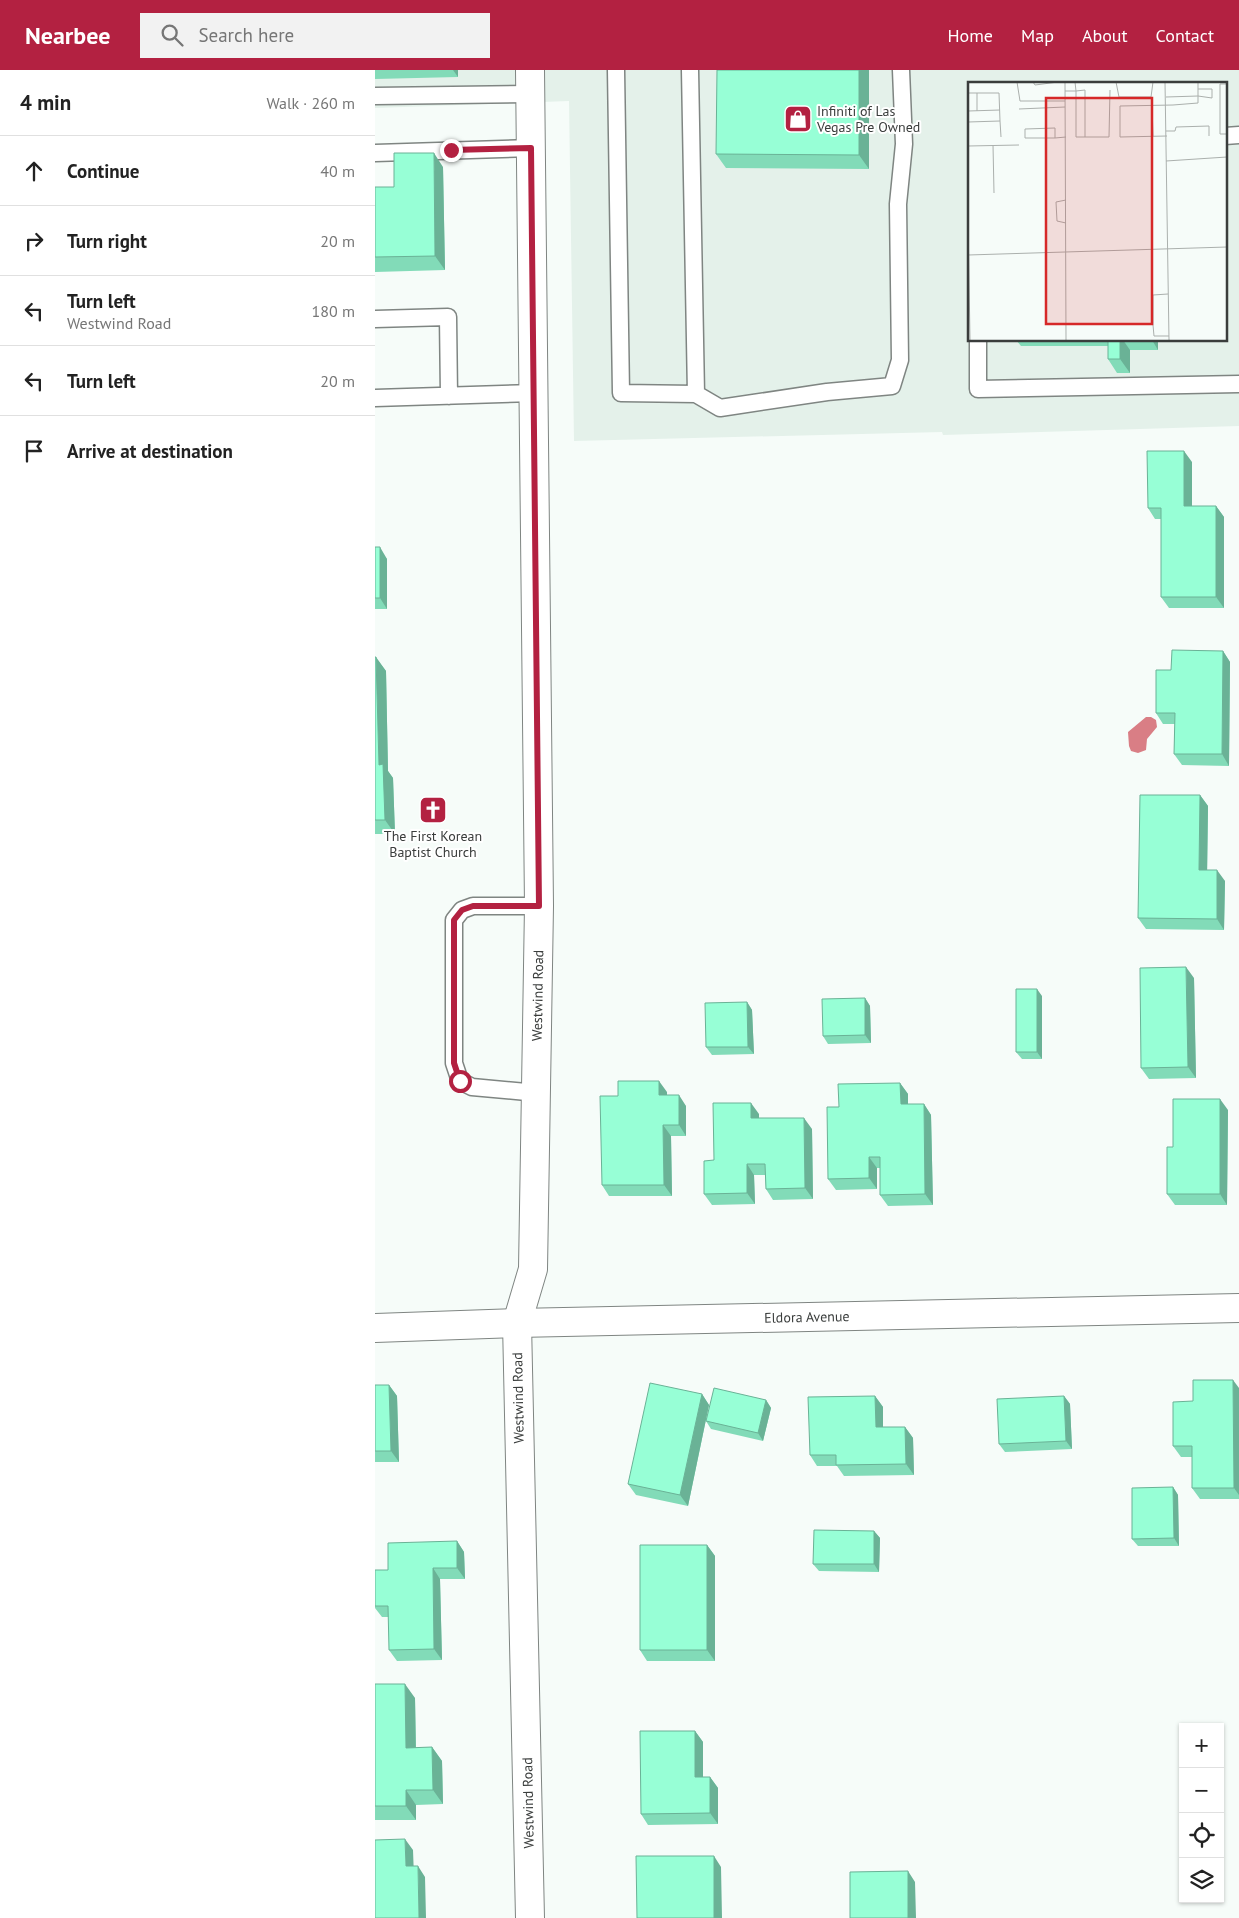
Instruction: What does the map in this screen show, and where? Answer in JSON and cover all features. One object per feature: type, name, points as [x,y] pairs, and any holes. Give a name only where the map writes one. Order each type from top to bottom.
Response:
[{"type":"street","name":"Westwind Road","points":[[530,1918],[517,1323],[533,1269],[537,1093],[539,906],[531,82]]},
{"type":"street","name":"Eldora Avenue","points":[[375,1328],[517,1323],[1239,1308]]},
{"type":"lane","points":[[616,70],[621,393],[696,394],[720,408],[827,392],[892,386],[900,360],[898,204],[904,144],[901,70]]},
{"type":"lane","points":[[689,70],[696,394]]},
{"type":"lane","points":[[375,96],[531,82]]},
{"type":"lane","points":[[375,153],[531,148]]},
{"type":"lane","points":[[375,319],[448,317],[449,396]]},
{"type":"lane","points":[[978,341],[978,389],[1239,384]]},
{"type":"lane","points":[[375,398],[535,392]]},
{"type":"lane","points":[[537,1093],[472,1087],[460,1081],[454,1063],[454,920],[462,910],[473,906],[539,906]]},
{"type":"shaded area","points":[[375,70],[1239,70],[1239,426],[943,435],[942,432],[574,441],[569,101],[375,108]]},
{"type":"shaded area","points":[[1146,717],[1156,720],[1157,727],[1147,739],[1146,750],[1138,753],[1131,751],[1128,732]]},
{"type":"building","name":"Infiniti of Las Vegas Pre Owned","points":[[717,70],[859,70],[859,155],[716,154]]},
{"type":"building","points":[[394,153],[434,153],[435,256],[375,257],[375,187],[394,187]]},
{"type":"building","points":[[1108,341],[1120,341],[1120,359],[1108,359]]},
{"type":"building","points":[[1147,451],[1184,451],[1184,506],[1216,506],[1216,597],[1161,597],[1161,508],[1148,508]]},
{"type":"building","points":[[375,547],[380,547],[380,598],[375,598]]},
{"type":"building","points":[[1172,650],[1223,651],[1222,754],[1174,754],[1175,713],[1156,713],[1156,670],[1171,670]]},
{"type":"building","points":[[375,657],[379,765],[383,764],[385,820],[375,820]]},
{"type":"building","points":[[1140,795],[1200,795],[1199,870],[1217,870],[1217,919],[1138,918]]},
{"type":"building","points":[[1186,967],[1188,1067],[1141,1068],[1140,968]]},
{"type":"building","points":[[1016,989],[1037,989],[1037,1052],[1016,1052]]},
{"type":"building","points":[[865,998],[865,1035],[823,1036],[822,999]]},
{"type":"building","points":[[747,1002],[748,1047],[706,1047],[705,1003]]},
{"type":"building","points":[[618,1081],[659,1081],[659,1095],[679,1095],[679,1125],[663,1125],[664,1185],[602,1185],[600,1096],[618,1096]]},
{"type":"building","points":[[900,1083],[901,1104],[924,1104],[925,1194],[880,1195],[880,1157],[869,1157],[869,1178],[828,1179],[827,1107],[839,1107],[838,1084]]},
{"type":"building","points":[[1173,1099],[1220,1099],[1220,1194],[1167,1194],[1167,1147],[1173,1147]]},
{"type":"building","points":[[713,1103],[751,1103],[751,1118],[804,1118],[805,1188],[766,1189],[765,1164],[747,1164],[747,1193],[704,1194],[704,1161],[714,1160]]},
{"type":"building","points":[[1193,1380],[1233,1380],[1234,1488],[1192,1488],[1192,1446],[1173,1446],[1173,1402],[1193,1401]]},
{"type":"building","points":[[650,1383],[702,1394],[680,1495],[628,1484]]},
{"type":"building","points":[[375,1385],[389,1385],[391,1451],[375,1451]]},
{"type":"building","points":[[714,1388],[766,1400],[758,1433],[706,1421]]},
{"type":"building","points":[[875,1396],[876,1427],[905,1427],[906,1464],[836,1465],[836,1455],[810,1455],[808,1397]]},
{"type":"building","points":[[1064,1396],[1066,1441],[999,1444],[997,1399]]},
{"type":"building","points":[[1173,1487],[1174,1538],[1132,1539],[1132,1488]]},
{"type":"building","points":[[814,1530],[874,1531],[874,1564],[813,1564]]},
{"type":"building","points":[[457,1541],[457,1568],[433,1568],[434,1649],[389,1650],[388,1606],[375,1606],[375,1570],[388,1570],[388,1543]]},
{"type":"building","points":[[640,1545],[707,1545],[707,1650],[640,1650]]},
{"type":"building","points":[[375,1684],[405,1684],[406,1748],[432,1747],[433,1790],[406,1790],[406,1806],[375,1806]]},
{"type":"building","points":[[640,1731],[695,1731],[695,1777],[710,1777],[710,1813],[641,1814]]},
{"type":"building","points":[[405,1839],[406,1866],[418,1866],[419,1918],[375,1918],[375,1840]]},
{"type":"building","points":[[636,1856],[714,1856],[714,1918],[637,1918]]},
{"type":"building","points":[[908,1871],[908,1918],[850,1918],[850,1872]]},
{"type":"place","name":"Infiniti of Las Vegas Pre Owned","points":[[798,119]]},
{"type":"place","name":"The First Korean Baptist Church","points":[[433,810]]},
{"type":"route","points":[[451,150],[531,148],[535,392],[539,906],[473,906],[462,910],[454,920],[454,1063],[460,1081]]}]
